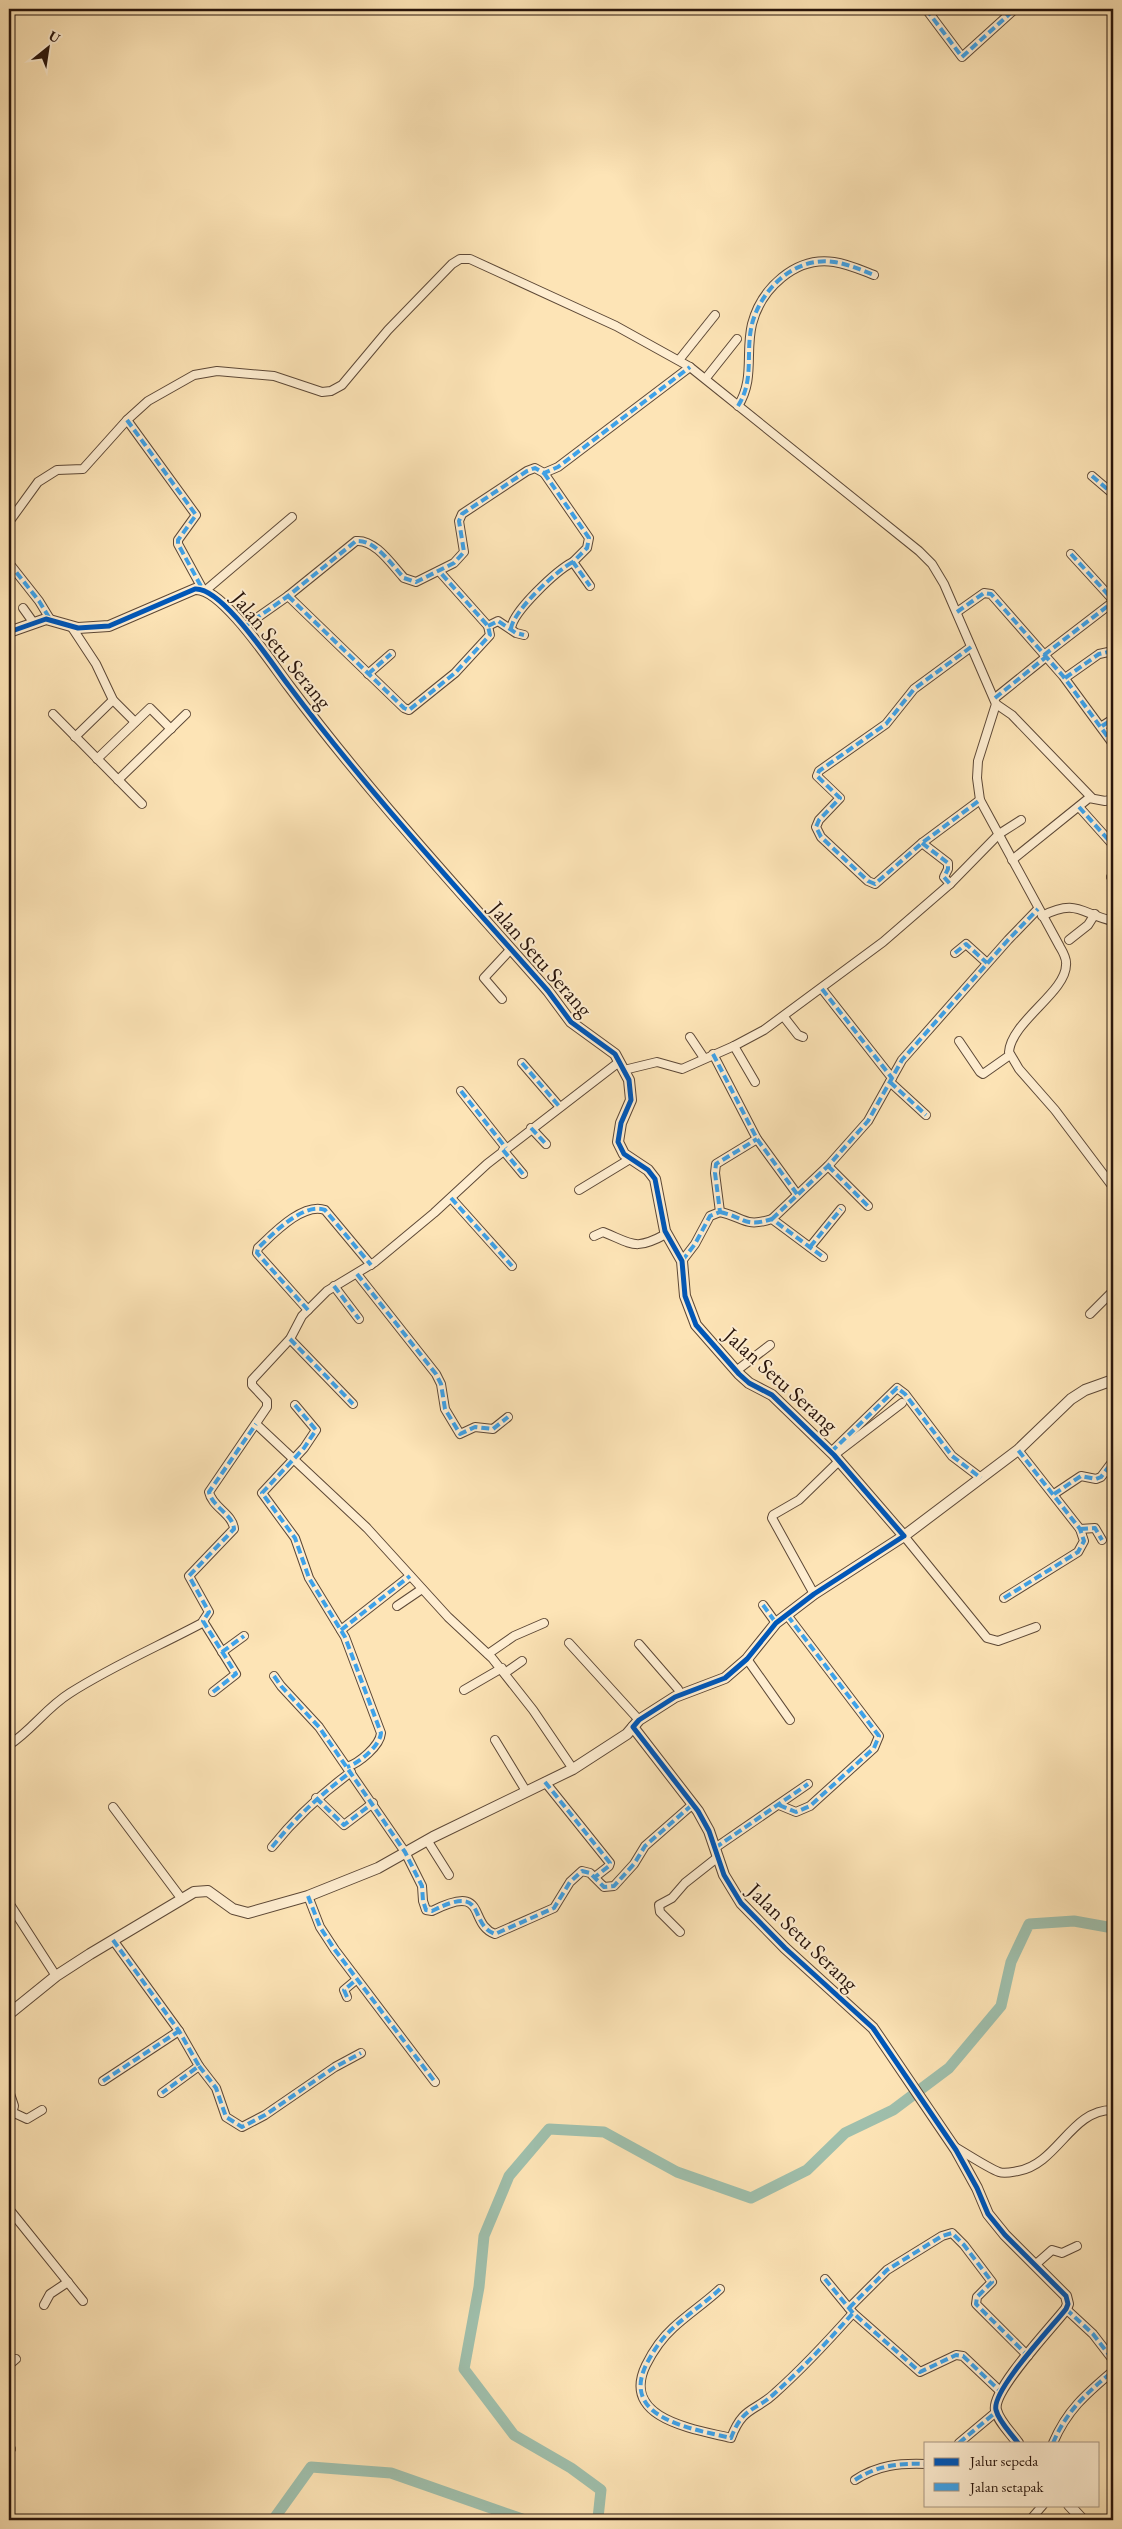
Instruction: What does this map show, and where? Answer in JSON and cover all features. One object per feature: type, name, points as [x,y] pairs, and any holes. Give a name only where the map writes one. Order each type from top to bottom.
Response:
[{"type":"street","points":[[926,9],[962,57],[1015,9]]},
{"type":"street","points":[[9,522],[38,482],[57,470],[83,470],[127,420],[160,393],[194,375],[206,372],[274,376],[314,391],[331,391],[349,379],[388,330],[452,264],[460,259],[470,259],[607,322],[690,367],[919,551],[932,564],[944,584],[996,701],[1012,715],[1091,797],[1105,801],[1113,799]]},
{"type":"street","points":[[738,406],[747,390],[752,325],[762,300],[774,283],[801,267],[825,261],[844,264],[874,276]]},
{"type":"street","points":[[679,360],[715,315]]},
{"type":"street","points":[[706,378],[736,339]]},
{"type":"street","points":[[544,473],[558,468],[690,367]]},
{"type":"street","points":[[127,420],[196,515],[180,536],[178,544],[204,589],[292,517]]},
{"type":"street","points":[[244,627],[288,596],[356,541],[366,541],[373,546],[404,578],[416,582],[439,571],[459,559],[464,552],[459,521],[462,514],[535,468],[544,473],[589,538],[589,545],[522,609],[512,621],[511,629]]},
{"type":"street","points":[[1092,476],[1113,494]]},
{"type":"street","points":[[1071,554],[1113,601],[1045,656],[996,701],[978,761],[977,778],[980,800],[1060,946],[1066,968],[1049,996],[1012,1040],[1009,1049],[1010,1056],[1113,1187]]},
{"type":"street","points":[[573,562],[590,586]]},
{"type":"street","points":[[9,563],[39,601],[50,619]]},
{"type":"street","points":[[288,596],[368,674],[409,710],[455,673],[490,635],[488,626],[439,571]]},
{"type":"street","name":"Jalan Setu Serang","points":[[9,632],[33,622],[50,619],[71,626],[109,626],[194,589],[204,589],[244,627],[320,728],[511,949],[571,1022],[612,1050],[621,1066],[632,1094],[621,1124],[618,1142],[621,1152],[648,1170],[655,1179],[666,1234],[682,1261],[685,1296],[691,1318],[736,1371],[749,1383],[772,1395],[835,1456],[904,1536]]},
{"type":"street","points":[[957,612],[984,593],[991,594],[1065,678],[1102,726],[1113,744]]},
{"type":"street","points":[[23,608],[33,622]]},
{"type":"street","points":[[488,626],[498,620],[524,635]]},
{"type":"street","points":[[71,626],[96,664],[113,700],[135,722]]},
{"type":"street","points":[[971,647],[914,689],[886,724],[817,773],[817,776],[840,798],[816,827],[818,832],[871,883],[877,882],[922,843],[980,800]]},
{"type":"street","points":[[1065,678],[1099,654],[1113,651]]},
{"type":"street","points":[[368,674],[391,654]]},
{"type":"street","points":[[75,737],[113,700]]},
{"type":"street","points":[[97,759],[150,708],[171,729]]},
{"type":"street","points":[[53,714],[142,804]]},
{"type":"street","points":[[118,780],[186,714]]},
{"type":"street","points":[[1102,726],[1113,719]]},
{"type":"street","points":[[1012,860],[1091,797]]},
{"type":"street","points":[[1079,807],[1113,845]]},
{"type":"street","points":[[9,1745],[26,1733],[43,1713],[70,1693],[204,1622],[203,1620],[209,1613],[189,1576],[234,1527],[232,1522],[212,1500],[210,1490],[268,1404],[252,1385],[252,1380],[290,1339],[298,1321],[334,1286],[371,1265],[451,1198],[504,1149],[559,1106],[621,1066],[657,1062],[682,1069],[734,1046],[784,1016],[889,937],[950,884],[999,834],[1021,820]]},
{"type":"street","points":[[922,843],[948,863],[948,869],[944,877],[950,884]]},
{"type":"street","points":[[682,1261],[695,1244],[710,1216],[720,1212],[746,1223],[761,1223],[772,1219],[828,1166],[868,1121],[891,1080],[915,1044],[988,963],[1040,912],[1067,907],[1113,921]]},
{"type":"street","points":[[1069,940],[1088,925],[1095,914]]},
{"type":"street","points":[[955,953],[963,944],[966,944],[988,963]]},
{"type":"street","points":[[502,999],[484,978],[511,949]]},
{"type":"street","points":[[822,988],[891,1080],[926,1115]]},
{"type":"street","points":[[784,1016],[798,1035],[803,1037]]},
{"type":"street","points":[[690,1037],[704,1058]]},
{"type":"street","points":[[959,1042],[983,1074],[1010,1056]]},
{"type":"street","points":[[734,1046],[755,1082]]},
{"type":"street","points":[[713,1054],[757,1139],[797,1194]]},
{"type":"street","points":[[522,1063],[559,1106]]},
{"type":"street","points":[[461,1091],[523,1174]]},
{"type":"street","points":[[531,1128],[546,1144]]},
{"type":"street","points":[[720,1212],[714,1173],[716,1164],[757,1139]]},
{"type":"street","points":[[579,1190],[630,1159]]},
{"type":"street","points":[[828,1166],[868,1206]]},
{"type":"street","points":[[451,1198],[512,1266]]},
{"type":"street","points":[[308,1310],[258,1253],[258,1248],[288,1221],[314,1209],[326,1210],[371,1265]]},
{"type":"street","points":[[810,1247],[841,1210]]},
{"type":"street","points":[[772,1219],[824,1257]]},
{"type":"street","points":[[594,1236],[603,1232],[622,1241],[642,1245],[666,1234]]},
{"type":"street","points":[[357,1274],[436,1374],[441,1384],[445,1409],[460,1434],[475,1427],[493,1429],[508,1417]]},
{"type":"street","points":[[334,1286],[359,1319]]},
{"type":"street","points":[[1090,1314],[1113,1291]]},
{"type":"street","points":[[290,1339],[353,1404]]},
{"type":"street","points":[[736,1371],[770,1345]]},
{"type":"street","points":[[9,2013],[56,1976],[181,1898],[194,1892],[208,1890],[233,1909],[248,1912],[308,1896],[367,1873],[427,1840],[573,1769],[627,1734],[636,1723],[680,1695],[724,1678],[747,1659],[776,1623],[814,1594],[904,1536],[1018,1450],[1072,1399],[1085,1390],[1113,1380]]},
{"type":"street","points":[[814,1594],[772,1518],[773,1515],[799,1500],[835,1456],[897,1388],[904,1394],[948,1451],[981,1478]]},
{"type":"street","points":[[835,1456],[902,1403]]},
{"type":"street","points":[[272,1847],[295,1818],[356,1764],[379,1740],[381,1735],[341,1630],[309,1578],[295,1538],[262,1495],[294,1460],[317,1429],[295,1405]]},
{"type":"street","points":[[256,1424],[367,1528],[422,1589],[488,1654],[533,1710],[573,1769]]},
{"type":"street","points":[[1004,1598],[1078,1552],[1084,1542],[1080,1529],[1018,1450]]},
{"type":"street","points":[[1054,1494],[1081,1476],[1096,1479],[1100,1477],[1113,1461]]},
{"type":"street","points":[[1080,1529],[1095,1528],[1102,1540]]},
{"type":"street","points":[[904,1536],[987,1638],[998,1641],[1036,1627]]},
{"type":"street","points":[[341,1630],[410,1576]]},
{"type":"street","points":[[397,1606],[422,1589]]},
{"type":"street","points":[[763,1605],[776,1623]]},
{"type":"street","points":[[779,1805],[796,1812],[810,1806],[874,1748],[879,1736],[787,1615]]},
{"type":"street","points":[[204,1622],[236,1675],[213,1692]]},
{"type":"street","points":[[488,1654],[514,1636],[544,1623]]},
{"type":"street","points":[[222,1652],[244,1636]]},
{"type":"street","points":[[569,1644],[636,1723]]},
{"type":"street","points":[[639,1644],[678,1689],[680,1695]]},
{"type":"street","points":[[747,1659],[790,1720]]},
{"type":"street","points":[[464,1690],[522,1661]]},
{"type":"street","points":[[274,1676],[280,1686],[319,1727],[405,1852],[422,1886],[422,1902],[426,1910],[432,1912],[453,1901],[465,1902],[475,1907],[487,1928],[495,1934],[554,1908],[570,1882],[579,1872],[586,1871],[604,1887],[614,1886],[634,1864],[645,1846],[693,1804]]},
{"type":"street","name":"Jalan Setu Serang","points":[[636,1723],[705,1823],[724,1875],[741,1903],[785,1948],[873,2028],[953,2146],[977,2188],[988,2214],[1005,2235],[1063,2291],[1068,2300],[1066,2309]]},
{"type":"street","points":[[495,1740],[526,1791]]},
{"type":"street","points":[[545,1782],[610,1863],[609,1866],[594,1877]]},
{"type":"street","points":[[680,1932],[660,1912],[659,1905],[672,1898],[716,1853],[808,1784]]},
{"type":"street","points":[[316,1798],[344,1825],[373,1803]]},
{"type":"street","points":[[113,1807],[181,1898]]},
{"type":"street","points":[[427,1840],[449,1875]]},
{"type":"street","points":[[308,1896],[320,1927],[356,1980],[435,2082]]},
{"type":"street","points":[[9,1903],[56,1976]]},
{"type":"street","points":[[113,1940],[179,2032],[199,2066],[216,2088],[226,2117],[242,2127],[264,2115],[335,2067],[361,2053]]},
{"type":"street","points":[[347,1997],[344,1990],[356,1980]]},
{"type":"street","points":[[103,2081],[179,2032]]},
{"type":"street","points":[[162,2093],[199,2066]]},
{"type":"street","points":[[9,2094],[11,2115],[27,2118],[42,2110]]},
{"type":"street","points":[[953,2146],[1000,2172],[1027,2169],[1044,2160],[1087,2117],[1104,2110],[1113,2110]]},
{"type":"street","points":[[9,2209],[83,2301]]},
{"type":"street","points":[[720,2289],[683,2318],[658,2344],[643,2372],[639,2386],[643,2400],[666,2419],[681,2426],[730,2438],[743,2415],[773,2395],[810,2361],[851,2310],[887,2270],[934,2240],[952,2233],[964,2244],[992,2282],[977,2296],[976,2304],[1028,2356]]},
{"type":"street","points":[[1035,2265],[1052,2250],[1062,2253],[1077,2246]]},
{"type":"street","points":[[825,2279],[851,2310],[920,2372],[956,2355],[963,2356],[970,2360],[1000,2390]]},
{"type":"street","points":[[44,2305],[50,2294],[68,2282]]},
{"type":"street","points":[[1017,2442],[996,2412],[1000,2390],[1066,2309],[1093,2334],[1113,2360]]},
{"type":"street","points":[[9,2365],[16,2359]]},
{"type":"street","points":[[1054,2442],[1067,2416],[1088,2391],[1113,2371]]},
{"type":"street","points":[[960,2442],[996,2412]]},
{"type":"street","points":[[855,2480],[872,2471],[899,2462],[924,2464]]},
{"type":"street","points":[[1030,2520],[1042,2506]]},
{"type":"street","points":[[1070,2506],[1083,2520]]},
{"type":"waterway","points":[[591,2520],[598,2518],[601,2490],[571,2468],[514,2435],[464,2369],[479,2287],[484,2236],[509,2176],[549,2129],[604,2132],[677,2172],[751,2198],[807,2170],[845,2133],[893,2110],[949,2068],[1001,2006],[1011,1962],[1029,1924],[1074,1921],[1113,1928]]},
{"type":"waterway","points":[[273,2520],[311,2467],[391,2473],[525,2520]]},
{"type":"marked path","points":[[926,9],[962,57],[1015,9]]},
{"type":"marked path","points":[[738,406],[743,396],[748,376],[752,324],[763,299],[772,287],[793,270],[806,264],[820,262],[844,264],[874,275]]},
{"type":"marked path","points":[[244,627],[288,596],[356,541],[363,541],[376,548],[404,578],[416,582],[454,563],[464,552],[459,521],[462,514],[527,471],[535,468],[544,473],[558,467],[690,367]]},
{"type":"marked path","points":[[127,420],[196,515],[178,540],[178,544],[202,588]]},
{"type":"marked path","points":[[544,473],[589,538],[587,548],[573,562],[590,586]]},
{"type":"marked path","points":[[1092,476],[1113,494]]},
{"type":"marked path","points":[[1071,554],[1113,600]]},
{"type":"marked path","points":[[511,629],[519,612],[536,592],[557,573],[573,562]]},
{"type":"marked path","points":[[9,563],[39,601],[50,619]]},
{"type":"marked path","points":[[288,596],[404,708],[409,710],[455,673],[490,635],[488,626],[439,571]]},
{"type":"marked path","points":[[957,612],[984,593],[991,594],[1063,676],[1113,744]]},
{"type":"marked path","points":[[1044,655],[1113,602]]},
{"type":"marked path","points":[[488,626],[498,621],[516,633],[524,635]]},
{"type":"marked path","points":[[971,647],[914,689],[886,724],[819,771],[817,776],[840,798],[819,820],[816,827],[821,837],[868,881],[875,884],[922,843],[980,800]]},
{"type":"marked path","points":[[1065,678],[1099,654],[1113,651]]},
{"type":"marked path","points":[[368,674],[391,654]]},
{"type":"marked path","points":[[995,698],[1046,657]]},
{"type":"marked path","points":[[1102,726],[1113,719]]},
{"type":"marked path","points":[[1079,807],[1113,845]]},
{"type":"marked path","points":[[922,843],[948,863],[948,869],[944,877],[950,884]]},
{"type":"marked path","points":[[772,1219],[828,1166],[868,1121],[902,1060],[1008,940],[1038,909]]},
{"type":"marked path","points":[[955,953],[966,944],[987,963]]},
{"type":"marked path","points":[[822,989],[892,1078]]},
{"type":"marked path","points":[[713,1054],[757,1139],[797,1194]]},
{"type":"marked path","points":[[522,1063],[559,1106]]},
{"type":"marked path","points":[[890,1082],[926,1115]]},
{"type":"marked path","points":[[461,1091],[506,1148]]},
{"type":"marked path","points":[[531,1128],[546,1144]]},
{"type":"marked path","points":[[682,1261],[695,1244],[710,1216],[720,1212],[715,1173],[716,1164],[757,1139]]},
{"type":"marked path","points":[[503,1150],[523,1174]]},
{"type":"marked path","points":[[828,1166],[868,1206]]},
{"type":"marked path","points":[[451,1198],[512,1266]]},
{"type":"marked path","points":[[810,1247],[841,1209]]},
{"type":"marked path","points":[[308,1310],[257,1253],[258,1248],[289,1221],[307,1211],[325,1210],[371,1265]]},
{"type":"marked path","points":[[720,1212],[750,1222],[772,1219],[823,1257]]},
{"type":"marked path","points":[[357,1274],[436,1374],[441,1384],[445,1409],[460,1434],[475,1427],[493,1429],[508,1417]]},
{"type":"marked path","points":[[334,1286],[359,1319]]},
{"type":"marked path","points":[[290,1339],[353,1404]]},
{"type":"marked path","points":[[831,1452],[897,1388],[905,1394],[952,1456],[981,1478]]},
{"type":"marked path","points":[[295,1405],[316,1430],[304,1448],[262,1493],[295,1538],[309,1578],[345,1637],[381,1733],[373,1748],[357,1762],[347,1767]]},
{"type":"marked path","points":[[213,1692],[236,1674],[203,1621],[209,1612],[189,1576],[234,1529],[230,1519],[214,1502],[209,1492],[256,1424]]},
{"type":"marked path","points":[[1004,1598],[1078,1552],[1084,1541],[1080,1529],[1018,1450]]},
{"type":"marked path","points":[[1054,1494],[1081,1476],[1096,1479],[1101,1477],[1113,1461]]},
{"type":"marked path","points":[[1080,1529],[1095,1528],[1102,1540]]},
{"type":"marked path","points":[[341,1630],[410,1576]]},
{"type":"marked path","points":[[763,1605],[776,1623]]},
{"type":"marked path","points":[[779,1805],[796,1812],[810,1806],[874,1748],[879,1736],[787,1615]]},
{"type":"marked path","points":[[222,1652],[244,1636]]},
{"type":"marked path","points":[[274,1676],[319,1727],[405,1852],[422,1886],[426,1910],[432,1911],[450,1903],[462,1901],[470,1903],[481,1922],[495,1934],[554,1908],[570,1882],[582,1871],[590,1873],[604,1887],[614,1886],[634,1864],[645,1846],[693,1804]]},
{"type":"marked path","points":[[272,1847],[309,1806],[351,1772]]},
{"type":"marked path","points":[[545,1782],[610,1863],[609,1866],[595,1877]]},
{"type":"marked path","points":[[715,1848],[808,1784]]},
{"type":"marked path","points":[[316,1798],[344,1825],[373,1803]]},
{"type":"marked path","points":[[308,1896],[320,1927],[335,1950],[435,2082]]},
{"type":"marked path","points":[[113,1940],[179,2031],[199,2066],[162,2093]]},
{"type":"marked path","points":[[347,1997],[344,1990],[356,1980]]},
{"type":"marked path","points":[[103,2081],[179,2031]]},
{"type":"marked path","points":[[199,2066],[216,2088],[226,2117],[242,2127],[265,2115],[335,2067],[361,2053]]},
{"type":"marked path","points":[[849,2308],[887,2270],[942,2236],[952,2233],[964,2245],[992,2282],[977,2297],[976,2304],[1028,2356]]},
{"type":"marked path","points":[[825,2279],[853,2313],[920,2372],[956,2355],[963,2356],[1000,2391]]},
{"type":"marked path","points":[[720,2289],[665,2336],[646,2365],[641,2383],[643,2398],[652,2409],[665,2418],[681,2425],[731,2438],[740,2420],[785,2384],[853,2313]]},
{"type":"marked path","points":[[1066,2309],[1093,2334],[1113,2360]]},
{"type":"marked path","points":[[1053,2442],[1064,2421],[1078,2403],[1113,2371]]},
{"type":"marked path","points":[[960,2442],[996,2412]]},
{"type":"marked path","points":[[855,2480],[880,2468],[907,2464],[924,2464]]},
{"type":"cycle path","points":[[9,632],[46,619],[78,628],[109,626],[195,589],[206,592],[219,600],[232,613],[259,645],[319,726],[351,765],[548,991],[571,1022],[615,1054],[629,1080],[631,1100],[621,1123],[618,1142],[624,1154],[648,1170],[655,1179],[665,1231],[682,1261],[685,1296],[696,1325],[739,1374],[749,1383],[772,1395],[834,1455],[904,1536],[814,1594],[776,1623],[747,1659],[725,1678],[675,1697],[639,1720],[633,1727],[698,1811],[709,1831],[724,1875],[741,1903],[785,1948],[873,2028],[956,2150],[977,2188],[988,2214],[1005,2235],[1066,2296],[1068,2304],[1066,2309],[1012,2374],[997,2401],[996,2410],[1002,2423],[1017,2442]]}]
